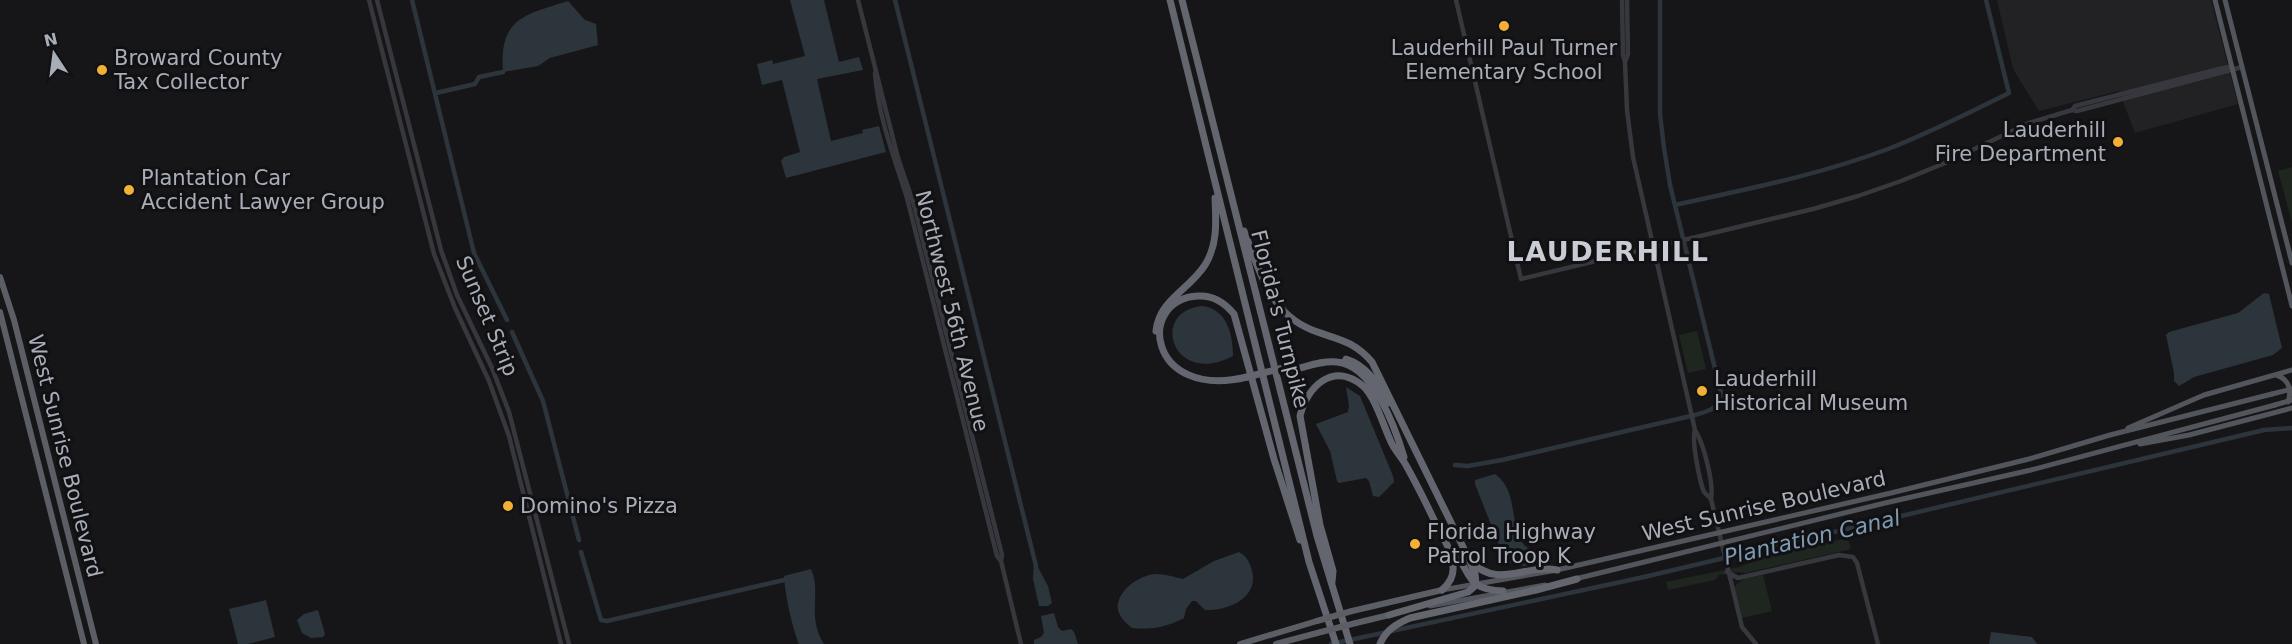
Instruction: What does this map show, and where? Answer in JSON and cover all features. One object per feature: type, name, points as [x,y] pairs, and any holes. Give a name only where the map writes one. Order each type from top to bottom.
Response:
[{"type":"highway","name":"Florida's Turnpike","points":[[1170,0],[1309,562],[1336,644]]},
{"type":"highway","name":"Florida's Turnpike","points":[[1182,0],[1331,584],[1350,644]]},
{"type":"highway","points":[[1214,183],[1216,229],[1210,254],[1194,279],[1164,307],[1158,320],[1156,342],[1164,362],[1176,375],[1216,386],[1247,380],[1328,357],[1341,357],[1354,362],[1374,379],[1401,423]]},
{"type":"highway","points":[[1234,204],[1256,268],[1271,296],[1283,311],[1300,324],[1343,339],[1360,349],[1372,362],[1467,555],[1475,573],[1476,585]]},
{"type":"highway","name":"West Sunrise Boulevard","points":[[0,277],[14,320],[96,644]]},
{"type":"highway","points":[[1247,380],[1206,380],[1187,375],[1174,367],[1164,355],[1160,341],[1162,321],[1169,310],[1187,298],[1201,296],[1217,300],[1234,314],[1295,529],[1309,562]]},
{"type":"highway","name":"West Sunrise Boulevard","points":[[0,312],[84,644]]},
{"type":"highway","points":[[1291,368],[1322,362],[1350,365],[1363,374],[1373,388],[1390,423],[1406,465],[1449,548],[1453,575],[1442,590]]},
{"type":"highway","points":[[1331,584],[1333,571],[1320,525],[1300,424],[1303,403],[1312,387],[1321,381],[1339,377],[1351,379],[1362,385],[1371,398],[1393,446],[1406,465]]},
{"type":"highway","points":[[33,442],[40,451],[49,456]]},
{"type":"highway","points":[[1449,548],[1455,553],[1476,585],[1484,589],[1503,591]]},
{"type":"highway","points":[[1467,555],[1479,569],[1491,575],[1545,568],[1557,570]]},
{"type":"highway","points":[[1380,644],[1386,633],[1394,626],[1410,618],[1577,579]]},
{"type":"highway","points":[[1389,615],[1468,592],[1476,585]]},
{"type":"highway","name":"West Sunrise Boulevard","points":[[1240,644],[1352,611],[1442,590]]},
{"type":"highway","name":"West Sunrise Boulevard","points":[[1276,644],[1389,615]]},
{"type":"main road","points":[[2215,0],[2292,306]]},
{"type":"main road","points":[[2225,0],[2292,263]]},
{"type":"main road","points":[[2110,435],[2204,394],[2291,370]]},
{"type":"main road","points":[[2274,375],[2285,379],[2291,392],[2287,406],[2278,412]]},
{"type":"main road","name":"West Sunrise Boulevard","points":[[1442,590],[1557,570],[1883,495],[2292,389]]},
{"type":"main road","name":"West Sunrise Boulevard","points":[[1389,615],[1503,591],[1577,579],[1885,503],[2014,474],[2292,400]]},
{"type":"main road","points":[[2112,449],[2189,435],[2292,408]]},
{"type":"main road","points":[[2014,474],[2029,459]]},
{"type":"main road","points":[[1885,503],[1891,493]]},
{"type":"main road","points":[[1873,506],[1883,495]]},
{"type":"street","name":"Sunset Strip","points":[[369,0],[427,231],[454,308],[489,381],[509,436],[561,644]]},
{"type":"street","name":"Sunset Strip","points":[[377,0],[435,230],[447,269],[499,382],[512,422],[569,644]]},
{"type":"street","name":"Northwest 56th Avenue","points":[[858,0],[875,68],[879,104],[891,152],[907,198],[1021,644]]},
{"type":"street","points":[[1456,0],[1521,279],[1814,210],[1901,182],[2029,123],[2072,110],[2077,111],[2242,68]]},
{"type":"street","points":[[1622,0],[1628,54],[1625,62],[1629,134],[1652,248],[1691,416],[1707,464],[1713,491],[1711,499],[1731,587],[1742,627],[1756,644]]},
{"type":"street","points":[[1625,32],[1628,0]]},
{"type":"street","points":[[454,308],[462,305]]},
{"type":"street","points":[[1695,430],[1692,436],[1704,493],[1711,499]]},
{"type":"street","points":[[1731,587],[1738,578],[1839,555],[1853,557],[1857,563],[1878,644]]},
{"type":"street","points":[[1727,571],[1738,578]]},
{"type":"shaded area","points":[[790,0],[824,0],[839,62],[859,57],[863,70],[817,79],[831,141],[863,133],[862,130],[879,126],[886,152],[786,178],[781,161],[784,157],[800,152],[782,80],[762,85],[757,64],[772,60],[773,64],[805,56]]},
{"type":"shaded area","points":[[1997,0],[2211,0],[2238,104],[2135,133],[2119,91],[2039,111],[2013,69]]},
{"type":"shaded area","points":[[568,1],[585,20],[596,24],[598,45],[550,58],[538,66],[503,72],[505,40],[510,29],[527,15]]},
{"type":"shaded area","points":[[2292,167],[2292,222],[2278,171]]},
{"type":"shaded area","points":[[2264,293],[2269,294],[2282,348],[2273,355],[2194,377],[2179,386],[2174,381],[2166,335],[2169,332],[2238,313]]},
{"type":"shaded area","points":[[1202,306],[1211,308],[1223,317],[1230,331],[1233,356],[1212,363],[1195,362],[1182,356],[1175,345],[1172,332],[1176,320],[1186,311]]},
{"type":"shaded area","points":[[1697,331],[1706,369],[1688,373],[1679,335]]},
{"type":"shaded area","points":[[1346,387],[1360,396],[1393,476],[1394,482],[1379,497],[1373,496],[1366,478],[1339,483],[1337,481],[1330,451],[1316,424],[1348,412]]},
{"type":"shaded area","points":[[1495,474],[1507,488],[1522,542],[1528,548],[1552,561],[1524,566],[1510,563],[1499,545],[1475,484],[1475,480]]},
{"type":"shaded area","points":[[1848,538],[1851,549],[1746,573],[1719,575],[1715,580],[1668,590],[1666,582],[1739,567],[1766,556]]},
{"type":"shaded area","points":[[1239,552],[1249,563],[1253,580],[1251,589],[1240,601],[1223,608],[1205,610],[1196,601],[1192,601],[1186,609],[1184,618],[1165,626],[1146,629],[1132,628],[1120,615],[1118,603],[1120,597],[1135,581],[1155,574],[1183,579],[1214,561]]},
{"type":"shaded area","points":[[1034,560],[1048,586],[1052,603],[1048,606],[1039,606],[1033,579]]},
{"type":"shaded area","points":[[811,569],[815,586],[816,624],[824,644],[799,644],[787,601],[784,576]]},
{"type":"shaded area","points":[[1763,575],[1772,611],[1742,618],[1736,594],[1732,592],[1734,587],[1741,581]]},
{"type":"shaded area","points":[[266,600],[275,637],[248,644],[238,644],[229,609]]},
{"type":"shaded area","points":[[318,610],[325,634],[323,637],[311,638],[302,633],[297,620],[304,614]]},
{"type":"shaded area","points":[[1054,613],[1058,627],[1062,631],[1071,629],[1078,644],[1034,644],[1034,640],[1044,633],[1041,616]]},
{"type":"shaded area","points":[[1991,632],[2032,637],[2037,644],[1989,644]]},
{"type":"waterway","points":[[412,0],[474,253],[507,320]]},
{"type":"waterway","points":[[895,0],[1036,566]]},
{"type":"waterway","points":[[1455,465],[1468,466],[1502,460],[1695,415],[1709,410],[1718,403],[1721,393],[1670,185],[1664,148],[1660,114],[1660,0]]},
{"type":"waterway","points":[[1675,205],[1783,181],[1862,158],[1919,136],[2009,93],[1986,0]]},
{"type":"waterway","points":[[436,93],[475,84],[479,77],[503,72]]},
{"type":"waterway","points":[[512,332],[543,401],[579,540]]},
{"type":"waterway","name":"Plantation Canal","points":[[1331,644],[1644,577],[2264,430],[2292,428]]},
{"type":"waterway","points":[[581,552],[601,620],[607,621],[784,580]]},
{"type":"place","name":"Lauderhill Paul Turner Elementary School","points":[[1504,26]]},
{"type":"place","name":"Broward County Tax Collector","points":[[102,70]]},
{"type":"place","name":"Lauderhill Fire Department","points":[[2118,142]]},
{"type":"place","name":"Plantation Car Accident Lawyer Group","points":[[129,190]]},
{"type":"place","name":"Lauderhill Historical Museum","points":[[1702,391]]},
{"type":"place","name":"Domino's Pizza","points":[[508,506]]},
{"type":"place","name":"Florida Highway Patrol Troop K","points":[[1415,544]]},
{"type":"district","name":"LAUDERHILL","points":[[1608,252]]}]
